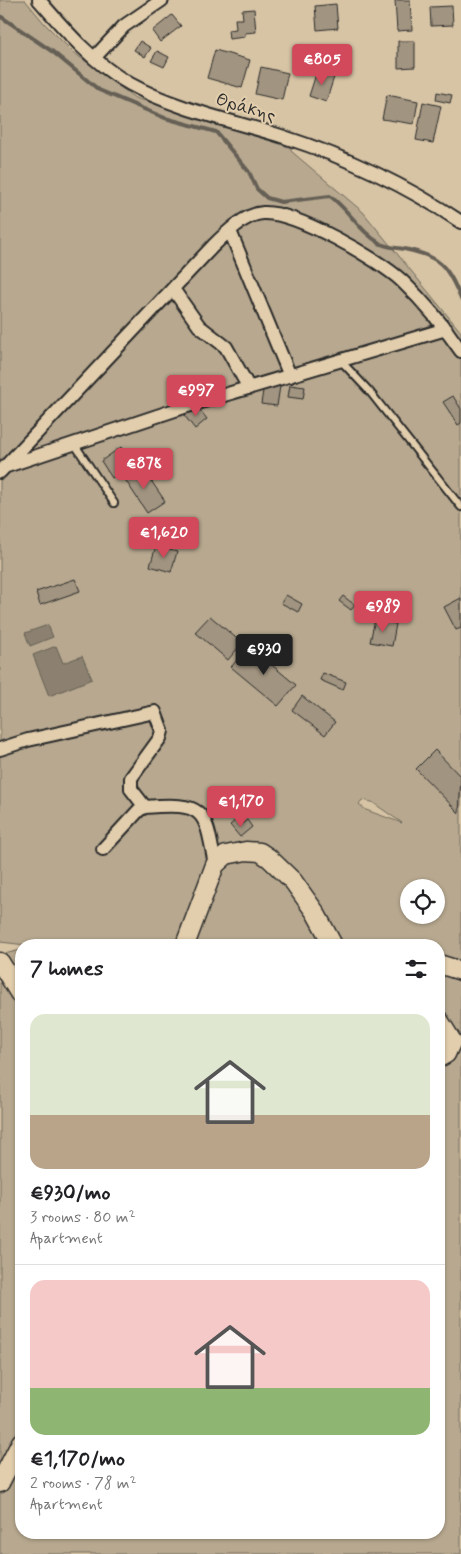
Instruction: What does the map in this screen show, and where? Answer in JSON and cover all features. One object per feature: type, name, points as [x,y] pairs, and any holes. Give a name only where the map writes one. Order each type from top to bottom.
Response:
[{"type":"street","name":"Θράκης","points":[[39,0],[95,57],[117,75],[140,89],[333,154],[391,182],[461,222]]},
{"type":"street","points":[[95,57],[124,26],[162,0]]},
{"type":"street","points":[[2,469],[230,231],[250,217],[264,213],[308,225],[385,268],[402,281],[446,329],[461,351]]},
{"type":"street","points":[[230,231],[290,376]]},
{"type":"street","points":[[173,289],[199,326],[226,347],[249,388]]},
{"type":"street","points":[[2,469],[73,442],[446,329]]},
{"type":"street","points":[[0,749],[28,740],[155,712],[162,731],[160,738],[130,782],[132,789],[145,807]]},
{"type":"street","points":[[103,849],[139,810],[145,807],[182,807],[199,812],[208,826],[215,865]]},
{"type":"street","points":[[186,939],[215,865],[226,855],[246,851],[260,852],[292,880],[315,912],[330,939]]},
{"type":"street","points":[[0,962],[15,986]]},
{"type":"street","points":[[445,966],[461,971]]},
{"type":"street","points":[[445,1030],[452,1041],[445,1055]]},
{"type":"street","points":[[0,1482],[15,1453]]},
{"type":"lane","points":[[341,361],[370,392],[461,507]]},
{"type":"lane","points":[[73,442],[114,503]]},
{"type":"shaded area","points":[[0,0],[25,0],[44,23],[73,52],[135,98],[226,124],[291,148],[291,151],[363,212],[461,332],[461,1554],[0,1554],[0,955],[15,951],[15,1539],[445,1539],[445,939],[15,939],[15,944],[0,942]],"holes":[[[362,800],[372,802],[402,823],[366,810],[359,804]]]},
{"type":"shaded area","points":[[48,625],[53,637],[30,646],[25,633]]},
{"type":"shaded area","points":[[56,646],[63,663],[82,656],[92,679],[49,696],[33,655]]},
{"type":"building","points":[[395,0],[410,0],[412,30],[397,31]]},
{"type":"building","points":[[336,4],[338,28],[317,30],[315,6]]},
{"type":"building","points":[[452,6],[453,25],[431,26],[430,7]]},
{"type":"building","points":[[254,9],[256,32],[245,33],[245,37],[229,39],[228,30],[236,29],[235,19],[243,19],[242,10]]},
{"type":"building","points":[[172,15],[181,26],[160,42],[152,31]]},
{"type":"building","points":[[140,41],[151,48],[145,57],[134,50]]},
{"type":"building","points":[[398,41],[415,41],[415,67],[398,68]]},
{"type":"building","points":[[215,50],[250,60],[242,88],[207,78]]},
{"type":"building","points":[[157,51],[169,57],[164,67],[151,61]]},
{"type":"building","points":[[261,67],[288,73],[282,100],[255,94]]},
{"type":"building","points":[[317,71],[334,77],[326,102],[309,96]]},
{"type":"building","points":[[437,92],[452,95],[450,103],[436,100]]},
{"type":"building","points":[[387,95],[418,101],[414,124],[382,119]]},
{"type":"building","points":[[423,102],[441,106],[433,143],[416,140]]},
{"type":"building","points":[[264,384],[280,386],[277,406],[261,404]]},
{"type":"building","points":[[290,385],[305,387],[303,399],[288,397]]},
{"type":"building","points":[[453,396],[461,409],[461,423],[458,425],[443,402]]},
{"type":"building","points":[[196,405],[207,419],[195,429],[184,415]]},
{"type":"building","points":[[121,447],[133,464],[112,478],[101,461]]},
{"type":"building","points":[[141,466],[165,501],[147,513],[124,478]]},
{"type":"building","points":[[156,546],[177,552],[171,572],[150,566]]},
{"type":"building","points":[[75,579],[80,591],[40,605],[36,592]]},
{"type":"building","points":[[286,595],[302,604],[298,612],[281,603]]},
{"type":"building","points":[[343,596],[355,605],[351,610],[339,601]]},
{"type":"building","points":[[461,598],[461,628],[456,630],[444,607]]},
{"type":"building","points":[[210,616],[242,643],[228,660],[195,632]]},
{"type":"building","points":[[375,619],[396,624],[392,646],[370,642]]},
{"type":"building","points":[[249,646],[296,685],[278,706],[231,667]]},
{"type":"building","points":[[323,673],[346,682],[343,690],[320,680]]},
{"type":"building","points":[[302,696],[335,722],[325,735],[292,710]]},
{"type":"building","points":[[435,750],[461,777],[459,813],[416,769]]},
{"type":"building","points":[[236,820],[240,825],[247,820],[252,827],[240,837],[230,825]]},
{"type":"waterway","points":[[0,16],[53,52],[99,90],[165,118],[216,132],[249,172],[257,189],[267,198],[281,202],[330,196],[367,233],[381,244],[416,252],[434,259],[446,270],[461,299]]}]
